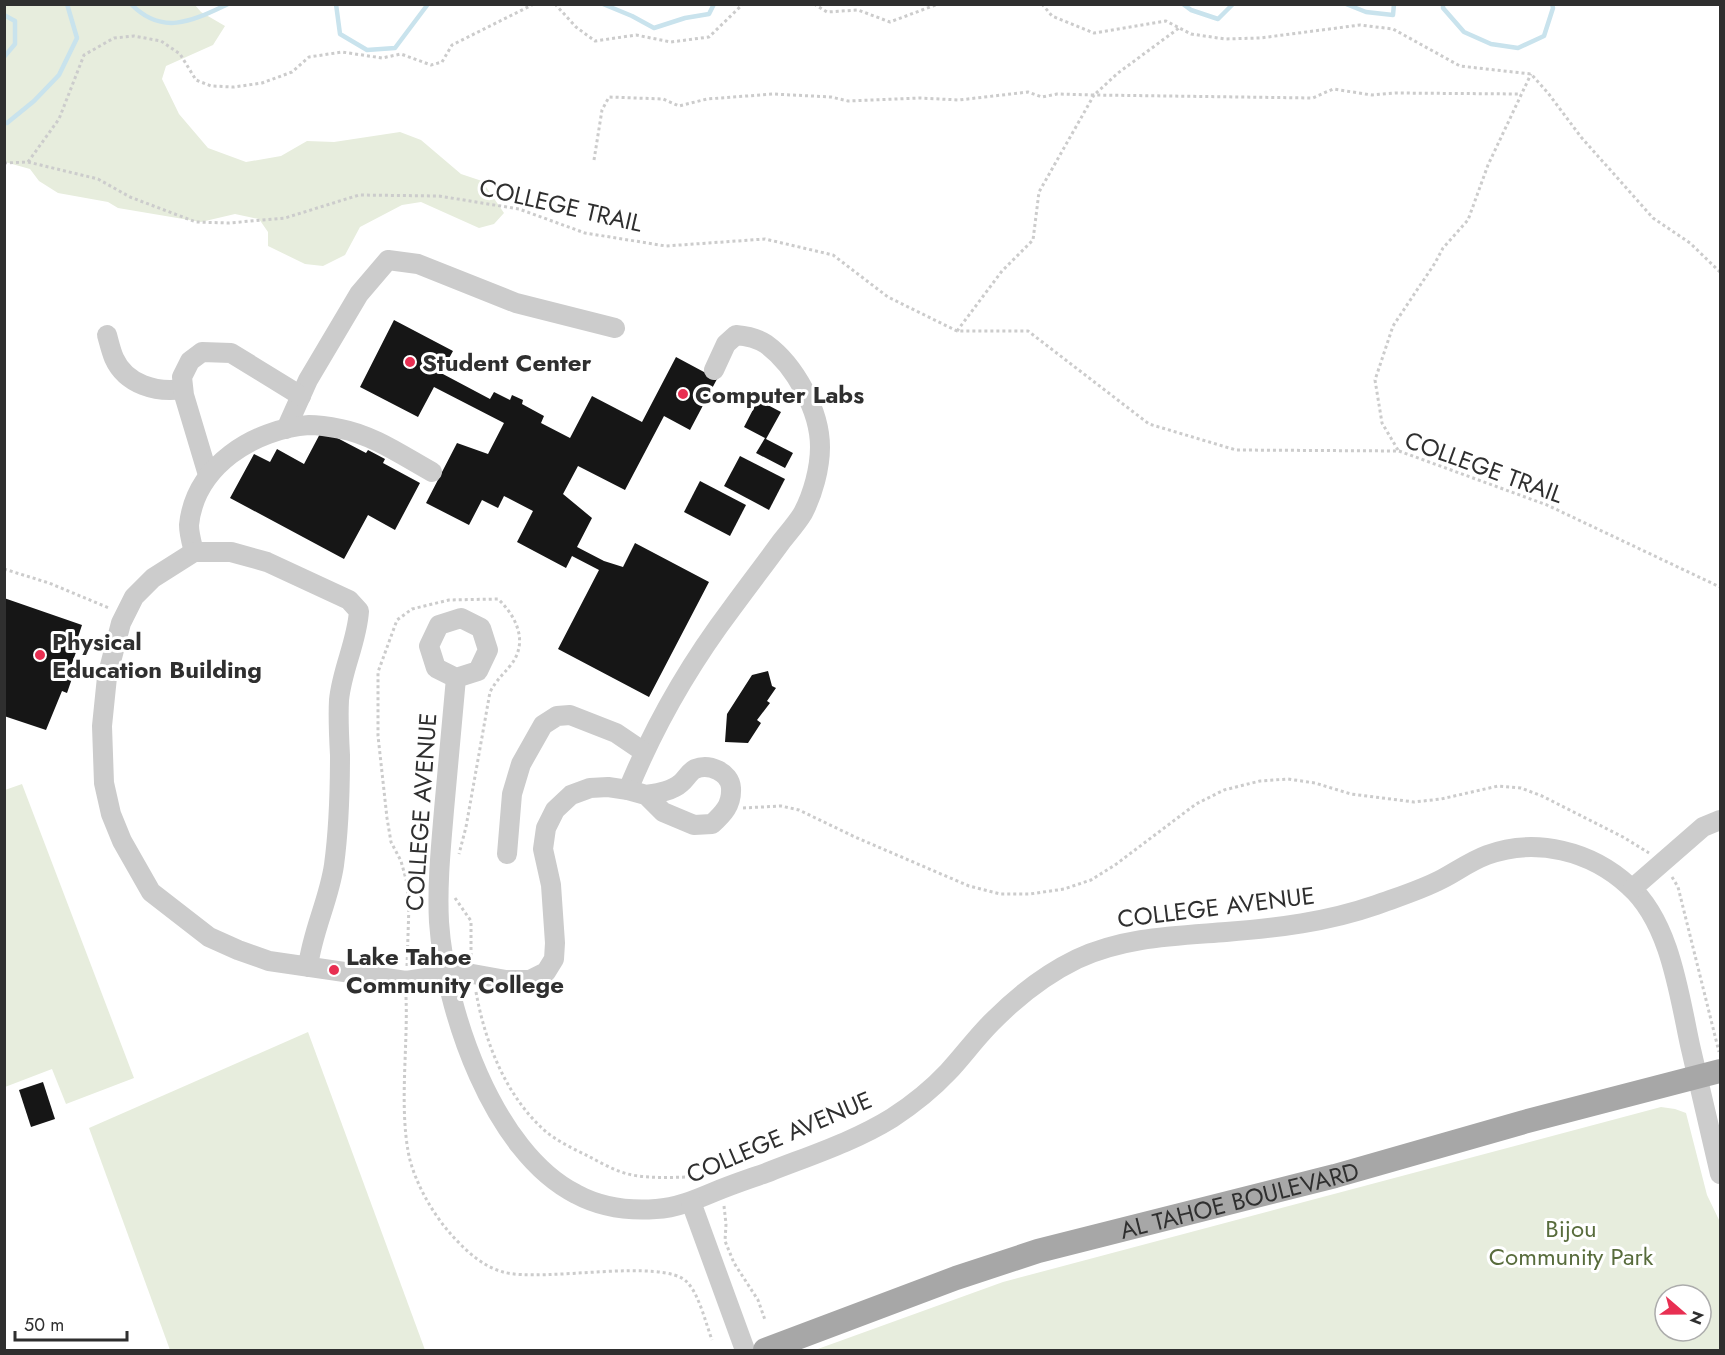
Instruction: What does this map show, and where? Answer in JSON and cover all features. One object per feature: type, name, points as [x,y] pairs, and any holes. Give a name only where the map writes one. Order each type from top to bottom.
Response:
[{"type":"main road","name":"AL TAHOE BOULEVARD","points":[[765,1350],[956,1278],[1038,1251],[1335,1176],[1524,1122],[1709,1073]]},
{"type":"street","points":[[286,429],[308,380],[359,294],[388,260],[418,264],[516,303],[615,328]]},
{"type":"street","points":[[637,793],[644,752],[668,704],[696,658],[803,513],[815,481],[820,446],[814,415],[802,385],[785,362],[766,344],[750,336],[736,334],[726,344],[714,370]]},
{"type":"street","points":[[107,335],[114,359],[126,376],[135,382],[168,391],[183,389]]},
{"type":"street","points":[[208,476],[183,389],[182,377],[190,362],[202,352],[231,353],[301,396]]},
{"type":"street","points":[[194,552],[189,528],[193,506],[208,476],[245,444],[286,429],[311,425],[343,429],[375,441],[432,472]]},
{"type":"street","points":[[308,967],[311,945],[334,867],[340,812],[339,701],[342,678],[358,631],[359,611],[349,600],[267,562],[231,552],[194,552],[153,578],[134,597],[121,623],[107,677],[102,726],[104,783],[111,814],[122,841],[151,892],[209,937],[269,961],[308,967],[406,981],[426,978],[445,969],[506,980],[530,980],[546,972],[554,959],[555,943],[550,885],[543,849],[546,828],[555,810],[571,795],[590,788],[608,787],[637,793],[665,791],[681,783],[693,770],[707,767],[722,772],[731,784],[731,796],[726,811],[712,824],[694,825],[663,812],[637,793]]},
{"type":"street","name":"COLLEGE AVENUE","points":[[456,678],[438,877],[439,923],[445,969],[454,1011],[477,1070],[525,1153],[572,1193],[598,1204],[631,1209],[660,1209],[691,1202],[863,1134],[894,1116],[945,1075],[991,1023],[1019,996],[1048,975],[1110,946],[1141,939],[1288,926],[1338,917],[1410,893],[1490,854],[1516,848],[1543,846],[1568,851],[1612,872],[1633,888],[1660,931],[1709,1073],[1720,1174]]},
{"type":"street","points":[[507,854],[512,794],[521,764],[543,725],[556,716],[570,716],[616,733],[644,752]]},
{"type":"street","points":[[1633,888],[1703,827],[1720,820]]},
{"type":"street","points":[[691,1202],[745,1350]]},
{"type":"path","points":[[28,162],[59,119],[84,55],[114,38],[134,36],[161,41],[180,54],[196,80],[211,86],[234,87],[262,83],[292,72],[309,57],[342,52],[382,58],[401,54],[430,65],[441,62],[452,45],[534,4]]},
{"type":"path","points":[[555,4],[576,27],[595,41],[636,35],[671,42],[709,37],[744,4]]},
{"type":"path","points":[[814,4],[827,12],[858,10],[890,22],[938,4]]},
{"type":"path","points":[[1042,4],[1052,16],[1094,33],[1166,21],[1191,34],[1225,39],[1260,38],[1360,25],[1393,28],[1460,66],[1531,74],[1581,137],[1653,218],[1690,243],[1720,272]]},
{"type":"path","points":[[957,331],[1002,271],[1033,240],[1039,192],[1094,95],[1118,73],[1179,28]]},
{"type":"path","points":[[1399,451],[1382,423],[1375,380],[1392,327],[1443,248],[1468,220],[1488,165],[1531,74]]},
{"type":"path","points":[[594,160],[602,110],[609,97],[663,99],[679,106],[707,99],[773,94],[831,97],[848,101],[920,98],[959,100],[1028,92],[1042,97],[1057,94],[1312,98],[1333,89],[1372,95],[1395,93],[1521,94]]},
{"type":"path","name":"COLLEGE TRAIL","points":[[4,163],[28,162],[98,179],[130,197],[196,222],[229,223],[285,218],[359,195],[439,196],[519,209],[585,233],[666,246],[765,239],[833,255],[888,297],[957,331],[1028,331],[1149,424],[1236,450],[1399,451],[1547,505],[1720,587]]},
{"type":"path","points":[[4,569],[49,583],[113,610],[121,623]]},
{"type":"path","points":[[726,811],[781,806],[799,810],[969,886],[1000,894],[1030,894],[1064,889],[1090,880],[1115,865],[1196,804],[1224,790],[1260,781],[1288,779],[1315,783],[1352,794],[1414,802],[1441,800],[1498,786],[1521,788],[1542,796],[1623,837],[1646,850],[1661,863],[1678,887],[1720,1057]]},
{"type":"green space","points":[[4,5],[195,5],[201,12],[225,26],[213,45],[166,66],[162,79],[179,114],[208,148],[246,162],[281,156],[307,141],[334,142],[400,132],[421,140],[461,174],[482,181],[504,213],[494,224],[479,228],[421,202],[402,205],[360,227],[345,255],[323,266],[305,264],[268,246],[268,232],[259,219],[235,214],[201,222],[118,208],[108,202],[58,193],[39,181],[30,169],[5,162]]},
{"type":"green space","points":[[22,784],[134,1078],[66,1104],[52,1069],[5,1087],[5,790]]},
{"type":"green space","points":[[308,1032],[425,1350],[170,1350],[89,1128]]},
{"type":"green space","name":"Bijou Community Park","points":[[1661,1107],[1686,1113],[1707,1195],[1720,1222],[1720,1350],[815,1350],[1003,1282]]},
{"type":"building","points":[[394,320],[453,351],[441,373],[490,399],[494,392],[510,400],[512,395],[523,400],[522,404],[544,416],[541,423],[570,438],[592,396],[642,422],[676,357],[717,379],[690,430],[664,416],[625,490],[578,466],[563,494],[592,518],[577,547],[604,561],[623,567],[635,543],[709,582],[649,697],[558,649],[599,570],[572,556],[566,568],[517,542],[533,511],[504,496],[498,508],[482,500],[469,525],[426,503],[457,443],[488,454],[504,423],[434,387],[418,417],[360,387]]},
{"type":"building","points":[[758,400],[781,412],[766,439],[793,453],[785,468],[756,453],[765,438],[744,427]]},
{"type":"building","points":[[322,430],[366,453],[368,450],[385,459],[383,463],[420,483],[395,530],[368,515],[344,559],[230,498],[254,454],[270,462],[277,449],[304,464]]},
{"type":"building","points":[[740,456],[785,479],[769,510],[724,486]]},
{"type":"building","points":[[700,481],[746,505],[730,536],[684,512]]},
{"type":"building","name":"Physical Education Building","points":[[4,598],[82,625],[76,643],[79,644],[71,666],[76,667],[67,693],[62,691],[46,730],[4,716]]},
{"type":"building","points":[[768,671],[772,686],[776,688],[767,701],[770,703],[757,720],[761,723],[748,743],[725,742],[727,714],[752,675]]},
{"type":"building","points":[[43,1082],[55,1119],[31,1127],[19,1090]]},
{"type":"waterway","points":[[4,122],[7,123],[34,101],[59,75],[77,38],[67,4]]},
{"type":"waterway","points":[[131,4],[143,14],[167,23],[191,20],[228,4]]},
{"type":"waterway","points":[[336,4],[340,34],[367,50],[395,48],[428,4]]},
{"type":"waterway","points":[[603,4],[654,28],[685,18],[709,14],[714,4]]},
{"type":"waterway","points":[[1183,4],[1191,10],[1218,19],[1233,4]]},
{"type":"waterway","points":[[1346,4],[1366,12],[1393,15],[1394,4]]},
{"type":"waterway","points":[[1443,4],[1443,8],[1464,32],[1491,44],[1518,48],[1544,36],[1553,8],[1552,4]]},
{"type":"waterway","points":[[4,15],[15,21],[15,44],[4,57]]},
{"type":"place","name":"Student Center","points":[[410,362]]},
{"type":"place","name":"Computer Labs","points":[[683,394]]},
{"type":"place","name":"Physical Education Building","points":[[40,655]]},
{"type":"place","name":"Lake Tahoe Community College","points":[[334,970]]}]
